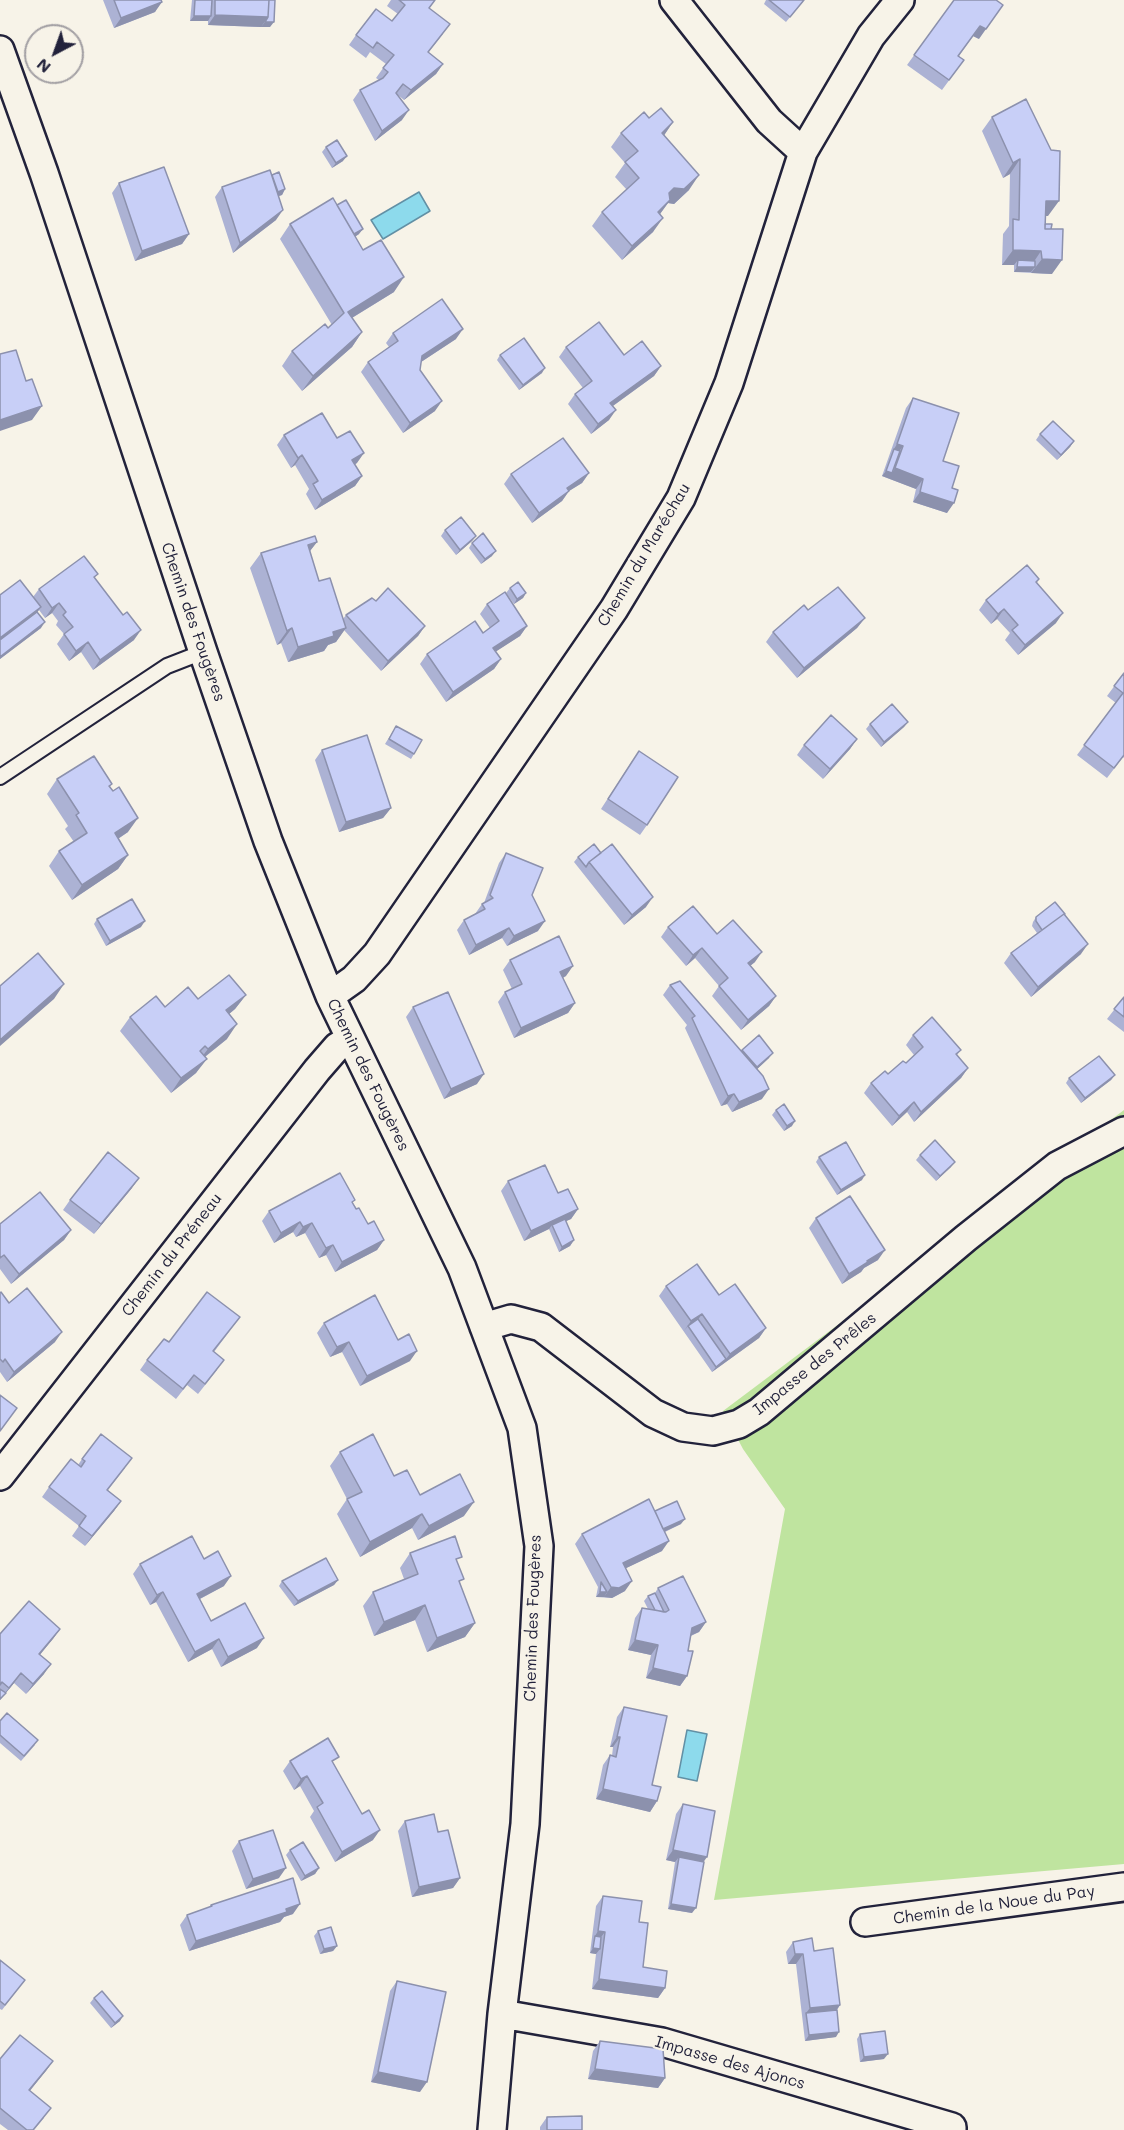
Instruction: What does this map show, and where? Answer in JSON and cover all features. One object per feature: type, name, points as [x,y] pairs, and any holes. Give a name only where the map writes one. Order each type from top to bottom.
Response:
[{"type":"street","points":[[674,0],[769,121],[802,152]]},
{"type":"street","name":"Chemin du Maréchau","points":[[330,996],[354,979],[377,954],[614,609],[681,498],[729,383],[802,152],[871,36],[900,0]]},
{"type":"street","name":"Chemin des Fougères","points":[[0,50],[44,173],[268,841],[330,996],[462,1268],[522,1428],[539,1546],[525,1824],[502,2014],[492,2130]]},
{"type":"street","name":"Chemin du Préneau","points":[[0,1476],[317,1070],[337,1047],[350,1039]]},
{"type":"street","name":"Impasse des Prêles","points":[[484,1327],[511,1318],[541,1327],[653,1413],[683,1427],[713,1431],[739,1424],[759,1412],[966,1238],[1057,1166],[1124,1131]]},
{"type":"street","name":"Chemin de la Noue du Pay","points":[[865,1922],[1124,1887]]},
{"type":"street","name":"Impasse des Ajoncs","points":[[502,2014],[662,2042],[952,2127],[952,2130]]},
{"type":"lane","points":[[0,777],[167,666],[203,652]]},
{"type":"green space","points":[[1124,1110],[1124,1864],[714,1900],[785,1509],[743,1449],[723,1411]]},
{"type":"water","points":[[419,192],[430,211],[383,239],[371,220]]},
{"type":"water","points":[[687,1730],[707,1734],[697,1781],[678,1777]]},
{"type":"building","points":[[114,0],[161,0],[162,2],[121,18]]},
{"type":"building","points":[[195,0],[212,0],[211,16],[194,16]]},
{"type":"building","points":[[215,0],[269,0],[268,17],[215,15]]},
{"type":"building","points":[[269,0],[275,0],[274,22],[265,22],[268,17]]},
{"type":"building","points":[[399,0],[435,0],[429,8],[450,24],[428,52],[443,64],[411,90],[403,84],[396,93],[409,110],[382,131],[360,90],[383,78],[388,72],[383,68],[394,55],[377,42],[373,48],[356,35],[376,9],[392,21],[405,5]]},
{"type":"building","points":[[769,0],[804,0],[790,17]]},
{"type":"building","points":[[954,0],[996,0],[1003,5],[986,29],[980,26],[958,56],[964,60],[949,80],[914,55]]},
{"type":"building","points":[[1026,99],[1051,150],[1060,151],[1059,201],[1046,201],[1045,229],[1063,229],[1062,260],[1042,259],[1041,251],[1013,250],[1013,219],[1019,220],[1020,159],[1013,163],[992,117]]},
{"type":"building","points":[[661,108],[673,122],[662,133],[699,175],[684,189],[674,188],[669,193],[670,200],[658,212],[663,218],[632,246],[602,212],[639,178],[625,162],[638,151],[621,133],[644,112],[649,118]]},
{"type":"building","points":[[337,140],[347,156],[336,163],[326,147]]},
{"type":"building","points":[[164,167],[189,234],[142,251],[119,183]]},
{"type":"building","points":[[270,170],[283,210],[240,243],[222,187]]},
{"type":"building","points":[[279,172],[285,189],[278,192],[272,175]]},
{"type":"building","points":[[333,198],[363,250],[381,240],[404,277],[348,312],[362,332],[313,376],[292,351],[325,324],[328,328],[344,313],[290,224]]},
{"type":"building","points":[[346,200],[363,229],[354,234],[337,205]]},
{"type":"building","points":[[1045,224],[1052,224],[1051,229],[1045,229]]},
{"type":"building","points":[[1018,260],[1035,261],[1035,267],[1017,267]]},
{"type":"building","points":[[442,299],[463,329],[422,356],[420,370],[442,401],[410,423],[368,362],[398,341],[393,333]]},
{"type":"building","points":[[599,322],[624,355],[642,341],[661,366],[610,403],[616,410],[598,424],[575,394],[592,381],[566,347]]},
{"type":"building","points":[[524,338],[545,368],[523,385],[500,355]]},
{"type":"building","points":[[16,350],[26,381],[32,379],[42,406],[0,420],[0,354]]},
{"type":"building","points":[[913,398],[959,413],[943,461],[959,466],[952,488],[958,490],[954,503],[920,492],[923,479],[895,468],[903,446],[897,444]]},
{"type":"building","points":[[322,413],[337,438],[350,431],[364,453],[352,460],[362,476],[322,500],[313,484],[318,481],[302,455],[298,458],[284,435]]},
{"type":"building","points":[[1053,421],[1074,441],[1061,455],[1040,434]]},
{"type":"building","points":[[563,438],[589,473],[567,488],[569,491],[539,513],[511,474]]},
{"type":"building","points":[[894,449],[900,451],[892,473],[886,471]]},
{"type":"building","points":[[461,517],[476,536],[460,550],[445,530]]},
{"type":"building","points":[[483,533],[496,551],[485,559],[472,543]]},
{"type":"building","points":[[315,536],[317,542],[308,545],[319,581],[330,578],[346,628],[333,632],[334,636],[298,647],[292,628],[287,631],[261,553]]},
{"type":"building","points":[[84,556],[98,574],[94,577],[123,615],[127,612],[141,630],[100,660],[88,642],[76,651],[64,634],[73,627],[63,615],[66,612],[59,603],[52,608],[39,589]]},
{"type":"building","points":[[1027,565],[1039,579],[1036,582],[1063,613],[1025,645],[1012,630],[1018,625],[1004,609],[998,614],[986,600]]},
{"type":"building","points":[[20,580],[41,607],[0,638],[0,595]]},
{"type":"building","points":[[518,582],[526,593],[517,599],[510,588]]},
{"type":"building","points":[[838,587],[865,618],[804,668],[773,632],[804,605],[808,610]]},
{"type":"building","points":[[388,588],[425,626],[388,661],[346,615],[372,598],[376,601]]},
{"type":"building","points":[[505,592],[527,626],[493,648],[501,659],[453,692],[427,654],[475,621],[483,633],[499,621],[487,604]]},
{"type":"building","points":[[37,612],[45,622],[0,657],[0,640]]},
{"type":"building","points":[[1124,673],[1124,755],[1114,768],[1084,745],[1123,693],[1114,686]]},
{"type":"building","points":[[892,704],[908,722],[884,742],[870,724]]},
{"type":"building","points":[[831,715],[857,739],[830,769],[804,745]]},
{"type":"building","points":[[396,726],[422,740],[414,754],[389,739]]},
{"type":"building","points":[[367,735],[391,808],[346,822],[322,750]]},
{"type":"building","points":[[639,751],[678,777],[647,825],[608,799]]},
{"type":"building","points":[[94,756],[112,784],[109,786],[113,791],[119,787],[138,818],[115,833],[128,855],[82,885],[59,851],[87,833],[76,815],[79,813],[57,779]]},
{"type":"building","points":[[594,844],[601,853],[586,867],[578,857]]},
{"type":"building","points":[[612,844],[653,897],[632,915],[589,862]]},
{"type":"building","points":[[506,853],[543,868],[532,895],[545,921],[514,936],[509,928],[476,945],[464,920],[485,909],[482,904],[493,898],[490,895]]},
{"type":"building","points":[[132,899],[145,921],[110,941],[97,919]]},
{"type":"building","points":[[1055,902],[1065,914],[1042,930],[1036,917]]},
{"type":"building","points":[[693,906],[717,934],[733,920],[762,952],[748,963],[776,996],[748,1020],[719,986],[728,978],[702,948],[693,955],[668,927]]},
{"type":"building","points":[[1064,914],[1088,944],[1038,987],[1011,953]]},
{"type":"building","points":[[559,936],[573,966],[560,972],[575,1003],[521,1028],[505,992],[522,984],[510,960]]},
{"type":"building","points":[[38,953],[64,984],[0,1040],[0,986]]},
{"type":"building","points":[[229,975],[246,995],[226,1010],[237,1024],[208,1049],[205,1046],[200,1051],[207,1059],[181,1078],[130,1017],[156,996],[165,1007],[188,987],[198,999]]},
{"type":"building","points":[[680,981],[763,1076],[769,1089],[739,1102],[734,1094],[728,1096],[692,1018],[695,1016],[670,985]]},
{"type":"building","points":[[448,992],[484,1074],[451,1089],[413,1007]]},
{"type":"building","points":[[1124,997],[1124,1017],[1114,1009]]},
{"type":"building","points":[[932,1017],[961,1050],[956,1054],[968,1068],[921,1112],[914,1102],[899,1116],[871,1083],[885,1071],[888,1074],[903,1061],[906,1063],[923,1047],[913,1035]]},
{"type":"building","points":[[759,1035],[773,1053],[757,1067],[742,1050]]},
{"type":"building","points":[[1099,1056],[1115,1075],[1085,1098],[1069,1078]]},
{"type":"building","points":[[784,1104],[795,1121],[787,1126],[776,1110]]},
{"type":"building","points":[[935,1140],[955,1162],[940,1176],[920,1155]]},
{"type":"building","points":[[846,1142],[865,1175],[841,1190],[819,1157]]},
{"type":"building","points":[[108,1152],[139,1178],[101,1224],[70,1200]]},
{"type":"building","points":[[545,1165],[558,1193],[568,1189],[578,1209],[531,1231],[508,1181]]},
{"type":"building","points":[[340,1173],[355,1200],[352,1202],[356,1209],[359,1208],[368,1224],[374,1221],[384,1240],[342,1262],[333,1245],[326,1248],[312,1223],[303,1227],[300,1222],[281,1233],[269,1211]]},
{"type":"building","points":[[40,1192],[71,1230],[19,1274],[4,1255],[0,1258],[0,1224]]},
{"type":"building","points":[[850,1196],[885,1250],[849,1274],[816,1218]]},
{"type":"building","points":[[565,1219],[574,1240],[562,1247],[552,1225]]},
{"type":"building","points":[[697,1264],[719,1295],[735,1284],[766,1328],[730,1354],[702,1314],[691,1321],[666,1286]]},
{"type":"building","points":[[27,1288],[62,1332],[14,1372],[5,1359],[3,1362],[0,1359],[0,1293],[9,1303]]},
{"type":"building","points":[[207,1292],[240,1317],[213,1351],[224,1360],[205,1384],[194,1375],[183,1389],[147,1360],[164,1339],[169,1342]]},
{"type":"building","points":[[375,1295],[398,1340],[409,1334],[417,1351],[367,1376],[349,1342],[337,1347],[324,1323]]},
{"type":"building","points":[[698,1319],[726,1359],[716,1367],[688,1326]]},
{"type":"building","points":[[0,1395],[17,1408],[0,1431]]},
{"type":"building","points":[[101,1434],[132,1458],[107,1490],[121,1501],[92,1536],[79,1526],[86,1516],[49,1487],[71,1459],[81,1467],[85,1461],[82,1459]]},
{"type":"building","points":[[373,1434],[394,1476],[407,1470],[420,1495],[460,1474],[474,1502],[429,1526],[422,1514],[370,1542],[347,1499],[362,1492],[340,1452]]},
{"type":"building","points":[[649,1499],[669,1541],[623,1563],[632,1581],[619,1588],[611,1587],[582,1534]]},
{"type":"building","points":[[677,1501],[685,1519],[663,1529],[655,1511]]},
{"type":"building","points":[[192,1536],[204,1559],[218,1551],[231,1576],[197,1594],[211,1621],[245,1603],[264,1638],[228,1657],[219,1639],[195,1652],[163,1592],[157,1595],[140,1564]]},
{"type":"building","points":[[455,1536],[462,1557],[456,1559],[464,1579],[459,1581],[475,1623],[437,1638],[425,1605],[384,1622],[373,1592],[418,1574],[410,1553]]},
{"type":"building","points":[[326,1558],[338,1580],[298,1601],[282,1581]]},
{"type":"building","points":[[683,1576],[706,1622],[692,1628],[688,1651],[693,1651],[687,1676],[653,1668],[658,1645],[635,1640],[642,1608],[666,1612],[669,1610],[658,1588]]},
{"type":"building","points":[[601,1582],[607,1592],[600,1592]]},
{"type":"building","points":[[655,1593],[664,1612],[655,1610],[648,1596]]},
{"type":"building","points":[[29,1601],[60,1629],[39,1654],[51,1664],[33,1684],[21,1673],[9,1688],[2,1682],[0,1685],[0,1634]]},
{"type":"building","points":[[0,1689],[6,1693],[0,1699]]},
{"type":"building","points":[[624,1707],[667,1716],[652,1785],[661,1787],[657,1801],[603,1789],[610,1755],[616,1757],[620,1737],[617,1737]]},
{"type":"building","points":[[7,1713],[38,1740],[24,1756],[0,1735],[0,1721]]},
{"type":"building","points":[[328,1738],[339,1757],[332,1761],[362,1814],[369,1810],[380,1830],[342,1852],[317,1807],[323,1803],[307,1776],[301,1779],[290,1761]]},
{"type":"building","points":[[683,1804],[715,1811],[707,1857],[673,1850]]},
{"type":"building","points":[[434,1814],[438,1832],[448,1830],[460,1878],[419,1887],[405,1821]]},
{"type":"building","points":[[273,1830],[286,1868],[253,1879],[239,1841]]},
{"type":"building","points":[[303,1842],[319,1868],[305,1876],[290,1850]]},
{"type":"building","points":[[679,1857],[704,1862],[696,1908],[671,1904]]},
{"type":"building","points":[[293,1878],[300,1904],[286,1909],[287,1912],[196,1941],[187,1915]]},
{"type":"building","points":[[603,1896],[642,1901],[639,1922],[648,1923],[643,1967],[667,1971],[665,1988],[599,1979],[605,1932],[598,1931]]},
{"type":"building","points":[[331,1927],[337,1946],[324,1949],[318,1931]]},
{"type":"building","points":[[595,1936],[601,1937],[600,1949],[593,1948]]},
{"type":"building","points":[[812,1938],[814,1951],[833,1948],[840,2005],[810,2008],[803,1954],[795,1954],[793,1942]]},
{"type":"building","points":[[0,1960],[25,1980],[5,2005],[0,2001]]},
{"type":"building","points":[[397,1981],[446,1992],[427,2082],[378,2072]]},
{"type":"building","points":[[102,1991],[123,2016],[115,2023],[94,1998]]},
{"type":"building","points":[[837,2010],[839,2032],[809,2035],[806,2013]]},
{"type":"building","points":[[885,2031],[888,2054],[864,2057],[860,2034]]},
{"type":"building","points":[[20,2035],[53,2061],[29,2090],[51,2108],[33,2130],[27,2130],[0,2108],[0,2059]]},
{"type":"building","points":[[600,2041],[663,2049],[665,2078],[595,2069]]},
{"type":"building","points":[[582,2116],[582,2130],[547,2130],[547,2117]]}]
